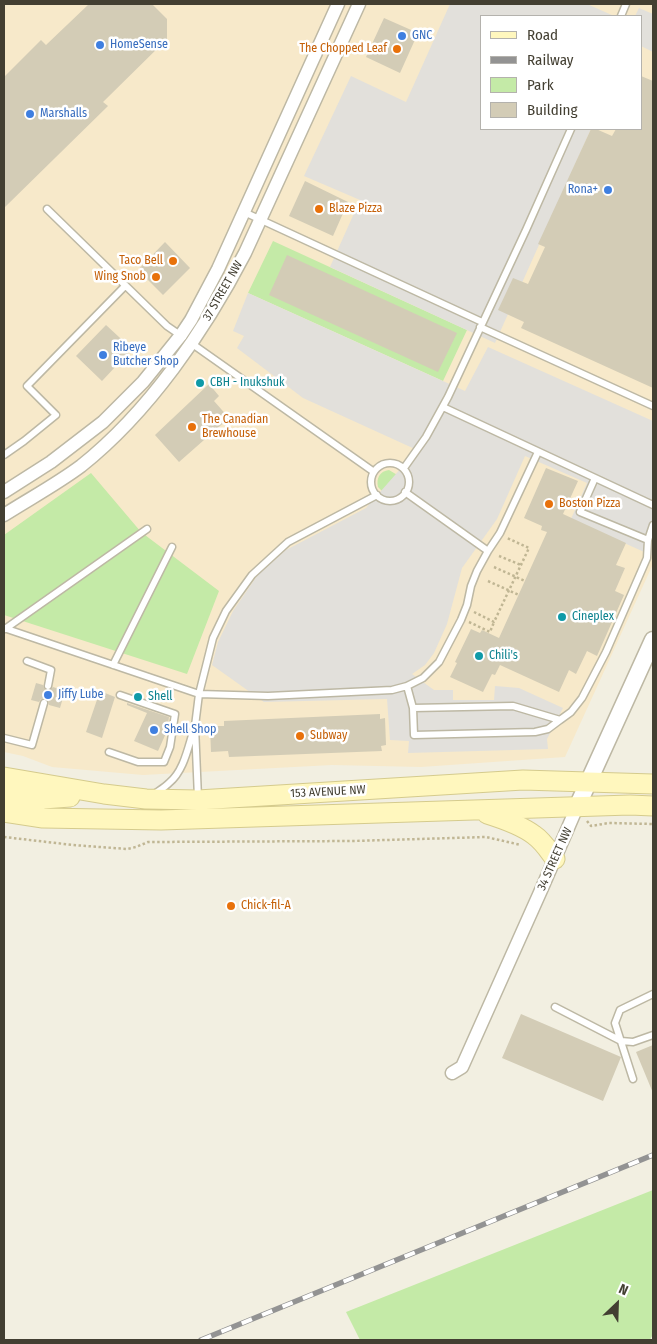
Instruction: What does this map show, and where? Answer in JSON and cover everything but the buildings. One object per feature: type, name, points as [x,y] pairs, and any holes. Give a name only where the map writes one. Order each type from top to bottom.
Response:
[{"type":"main road","name":"153 AVENUE NW","points":[[4,777],[146,799],[198,800],[266,794],[344,792],[523,780],[653,784]]},
{"type":"main road","points":[[4,793],[42,799],[104,794]]},
{"type":"main road","name":"153 AVENUE NW","points":[[4,812],[43,818],[141,820],[477,810],[582,814],[630,805],[653,806]]},
{"type":"main road","points":[[477,810],[510,822],[532,833],[543,843],[555,859]]},
{"type":"street","name":"37 STREET NW","points":[[4,492],[50,462],[103,422],[143,382],[181,335],[218,269],[338,4]]},
{"type":"street","name":"37 STREET NW","points":[[4,515],[80,466],[101,447],[148,398],[192,343],[229,283],[359,4]]},
{"type":"street","name":"34 STREET NW","points":[[452,1073],[462,1067],[555,859],[582,814],[588,782],[653,640]]},
{"type":"lane","points":[[404,468],[426,437],[443,407],[571,130]]},
{"type":"lane","points":[[47,209],[167,326],[374,472]]},
{"type":"lane","points":[[244,212],[653,406]]},
{"type":"lane","points":[[4,454],[24,441],[56,415],[27,386],[125,286]]},
{"type":"lane","points":[[443,407],[653,505]]},
{"type":"lane","points":[[4,628],[199,694],[268,696],[323,694],[381,691],[408,686],[427,674],[445,653],[467,605],[471,586],[477,571],[500,533],[538,452]]},
{"type":"lane","points":[[398,464],[404,468],[409,480],[406,492],[395,500],[387,500],[377,495],[372,489],[371,482],[378,466],[398,464]]},
{"type":"lane","points":[[595,478],[580,512],[648,540]]},
{"type":"lane","points":[[406,492],[488,551]]},
{"type":"lane","points":[[141,820],[178,810],[198,800],[195,726],[199,694],[208,654],[226,611],[252,575],[288,542],[377,495]]},
{"type":"lane","points":[[408,686],[414,735],[535,732],[548,729],[571,712],[582,698],[606,652],[647,558],[648,540],[653,525]]},
{"type":"lane","points":[[4,628],[146,529]]},
{"type":"lane","points":[[113,665],[172,547]]},
{"type":"lane","points":[[27,661],[50,670],[48,686]]},
{"type":"lane","points":[[109,752],[138,762],[164,762],[170,747],[176,714],[120,695]]},
{"type":"lane","points":[[4,738],[32,745],[44,704]]},
{"type":"lane","points":[[412,708],[513,706],[560,720]]},
{"type":"lane","points":[[146,799],[170,782],[182,763],[195,726]]},
{"type":"lane","points":[[633,1079],[615,1023],[620,1010],[653,994]]},
{"type":"lane","points":[[556,1007],[621,1041],[633,1042],[653,1035]]},
{"type":"path","points":[[469,622],[490,632],[529,548],[508,538]]},
{"type":"path","points":[[499,556],[521,565]]},
{"type":"path","points":[[494,567],[525,581]]},
{"type":"path","points":[[488,581],[519,595]]},
{"type":"path","points":[[474,612],[494,622]]},
{"type":"path","points":[[582,814],[591,826],[609,823],[653,824]]},
{"type":"path","points":[[4,837],[128,849],[148,842],[353,841],[486,837],[518,845],[525,844]]},
{"type":"shaded area","points":[[4,4],[653,4],[653,564],[565,757],[421,767],[332,765],[143,775],[52,767],[23,756],[4,752]]},
{"type":"shaded area","points":[[450,4],[587,4],[612,15],[480,15],[480,130],[591,130],[495,343],[330,267],[360,200],[304,176],[351,76],[406,102]]},
{"type":"shaded area","points":[[639,8],[653,14],[653,52],[642,46],[642,15],[636,15]]},
{"type":"shaded area","points":[[248,293],[465,391],[488,347],[653,421],[653,556],[571,519],[587,483],[525,456],[497,519],[462,568],[447,624],[434,653],[425,665],[412,674],[434,690],[453,690],[453,700],[494,700],[495,686],[519,688],[563,708],[547,739],[548,749],[408,753],[409,741],[390,740],[387,699],[264,702],[212,665],[218,642],[233,611],[257,576],[286,550],[366,508],[417,450],[303,398],[237,348],[244,336],[233,331]]},
{"type":"green space","points":[[273,241],[467,330],[443,381],[248,293]]},
{"type":"green space","points":[[389,470],[399,476],[383,492],[378,487],[378,478],[381,473]]},
{"type":"green space","points":[[91,473],[141,532],[219,591],[187,674],[4,615],[4,535]]},
{"type":"green space","points":[[653,1190],[653,1334],[650,1340],[360,1340],[346,1312]]},
{"type":"railway","points":[[201,1340],[653,1155]]},
{"type":"place","name":"GNC","points":[[402,36]]},
{"type":"place","name":"HomeSense","points":[[100,45]]},
{"type":"place","name":"The Chopped Leaf","points":[[397,49]]},
{"type":"place","name":"Marshalls","points":[[30,114]]},
{"type":"place","name":"Rona+","points":[[608,190]]},
{"type":"place","name":"Blaze Pizza","points":[[319,209]]},
{"type":"place","name":"Taco Bell","points":[[173,261]]},
{"type":"place","name":"Wing Snob","points":[[156,277]]},
{"type":"place","name":"Ribeye Butcher Shop","points":[[103,355]]},
{"type":"place","name":"CBH - Inukshuk","points":[[200,383]]},
{"type":"place","name":"The Canadian Brewhouse","points":[[192,427]]},
{"type":"place","name":"Boston Pizza","points":[[549,504]]},
{"type":"place","name":"Cineplex","points":[[562,617]]},
{"type":"place","name":"Chili's","points":[[479,656]]},
{"type":"place","name":"Jiffy Lube","points":[[48,695]]},
{"type":"place","name":"Shell","points":[[138,697]]},
{"type":"place","name":"Shell Shop","points":[[154,730]]},
{"type":"place","name":"Subway","points":[[300,736]]},
{"type":"place","name":"Chick-fil-A","points":[[231,906]]}]
